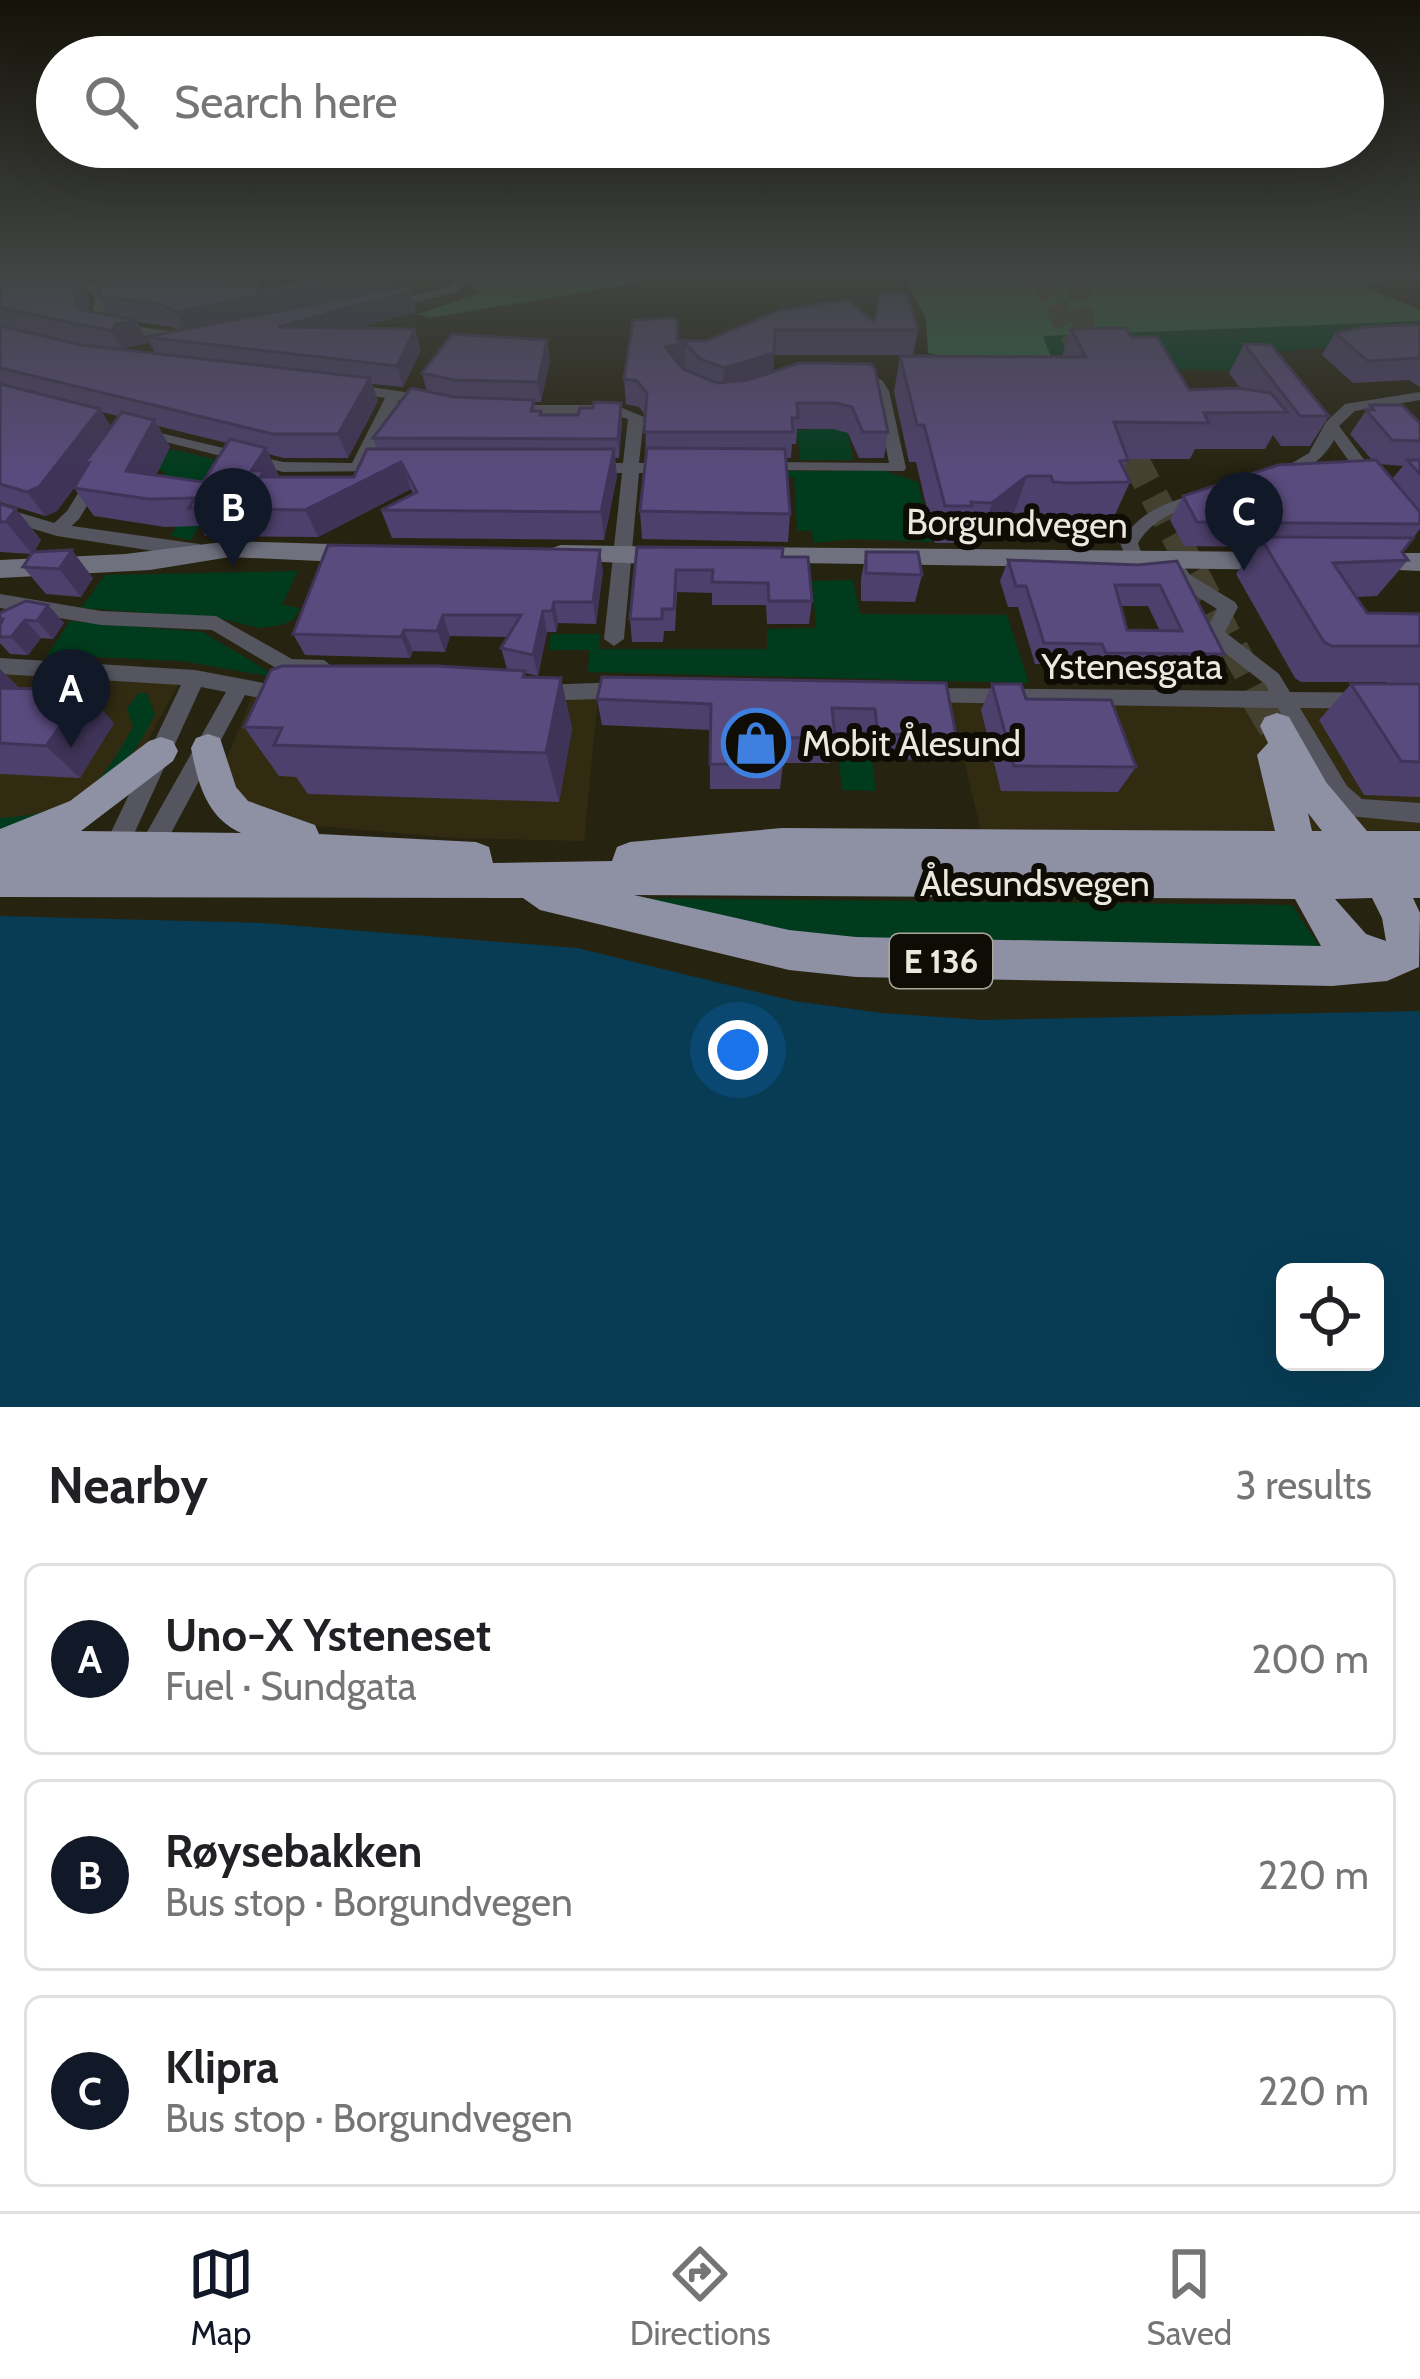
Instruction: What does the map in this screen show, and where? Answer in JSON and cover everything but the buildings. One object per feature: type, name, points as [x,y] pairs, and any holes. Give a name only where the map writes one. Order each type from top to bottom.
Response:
[{"type":"highway","points":[[1275,718],[1305,778],[1398,901],[1409,926],[1403,963],[1354,950],[1328,925],[1309,892],[1275,718]]},
{"type":"highway","name":"E 136","points":[[208,748],[217,791],[242,819],[337,851]]},
{"type":"highway","name":"E 136","points":[[1,858],[83,812],[161,751]]},
{"type":"highway","name":"E 136","points":[[569,866],[782,845],[1420,848]]},
{"type":"highway","name":"Ålesundsvegen","points":[[117,863],[154,847],[337,851],[569,866],[651,877]]},
{"type":"highway","name":"Ålesundsvegen","points":[[1,858],[505,879],[1126,884],[1420,880]]},
{"type":"highway","name":"E 136","points":[[505,879],[572,901],[743,940],[856,957],[1332,966],[1403,963]]},
{"type":"main road","points":[[130,561],[251,548],[380,554]]},
{"type":"main road","points":[[0,569],[130,561],[240,562],[325,554]]},
{"type":"main road","name":"Borgundvegen","points":[[527,554],[1420,562]]},
{"type":"street","points":[[156,351],[191,344]]},
{"type":"street","points":[[174,359],[191,344]]},
{"type":"street","points":[[733,467],[898,468],[883,391],[870,380],[837,376]]},
{"type":"street","points":[[340,383],[447,398],[394,394],[340,383]]},
{"type":"street","points":[[358,467],[394,394]]},
{"type":"street","points":[[1254,482],[1303,466],[1326,448],[1331,425],[1350,406],[1420,396]]},
{"type":"street","points":[[550,397],[500,404],[615,410],[632,414],[638,422],[614,639]]},
{"type":"street","points":[[1331,425],[1358,474],[1391,504]]},
{"type":"street","points":[[121,428],[283,467],[400,468]]},
{"type":"street","points":[[57,530],[79,507],[105,463]]},
{"type":"street","points":[[567,468],[686,468]]},
{"type":"street","points":[[1358,474],[1388,475]]},
{"type":"street","points":[[1276,476],[1321,476]]},
{"type":"street","points":[[1135,561],[1130,543],[1146,521],[1162,510],[1210,495]]},
{"type":"street","points":[[0,513],[57,530],[130,561]]},
{"type":"street","points":[[57,530],[199,551]]},
{"type":"street","points":[[1171,561],[1190,584],[1224,601],[1228,613],[1214,634],[1272,679],[1275,718],[1340,793],[1357,809],[1420,813]]},
{"type":"street","points":[[0,601],[100,617],[216,623],[288,666],[353,670]]},
{"type":"street","points":[[0,666],[195,678],[309,696]]},
{"type":"street","points":[[117,863],[195,678]]},
{"type":"street","points":[[154,847],[240,686]]},
{"type":"street","points":[[516,695],[649,691]]},
{"type":"street","name":"Ystenesgata","points":[[910,695],[1275,718],[1420,701]]},
{"type":"shaded area","points":[[0,669],[180,681],[138,758],[88,804],[0,839]]},
{"type":"shaded area","points":[[948,693],[1420,698],[1420,830],[982,836]]},
{"type":"shaded area","points":[[252,696],[598,698],[584,841],[455,838],[295,824],[258,814],[222,771]]},
{"type":"green space","points":[[927,343],[1046,343],[1062,385],[928,353]]},
{"type":"green space","points":[[1045,343],[1364,343],[1254,354],[1252,371],[1133,368],[1109,355],[1050,354]]},
{"type":"green space","points":[[810,417],[828,417],[831,429],[847,429],[853,460],[800,460],[797,430],[811,430]]},
{"type":"green space","points":[[171,449],[239,465],[191,540],[170,536],[191,504],[148,493],[165,473],[157,468]]},
{"type":"green space","points":[[741,471],[885,471],[918,482],[932,542],[852,539],[813,543],[812,531],[797,531],[794,477],[741,477]]},
{"type":"green space","points":[[298,571],[282,605],[300,608],[294,619],[282,625],[258,628],[219,618],[81,608],[105,575]]},
{"type":"green space","points":[[853,580],[860,614],[1007,615],[1029,683],[588,672],[589,650],[549,650],[551,634],[600,634],[600,649],[767,649],[767,629],[816,628],[812,581]]},
{"type":"green space","points":[[70,621],[203,632],[279,678],[182,661],[47,655]]},
{"type":"green space","points":[[139,693],[146,693],[155,714],[125,762],[109,778],[73,802],[0,832],[0,818],[48,811],[96,782],[133,727],[127,708]]},
{"type":"green space","points":[[836,734],[869,734],[876,791],[842,790]]},
{"type":"green space","points":[[628,898],[1292,905],[1320,947],[787,936]]},
{"type":"water","points":[[0,916],[262,923],[577,948],[794,1001],[982,1020],[1420,1011],[1420,1407],[0,1407]]},
{"type":"tunnel","points":[[1075,343],[1089,369]]},
{"type":"tunnel","points":[[1085,343],[1086,347]]},
{"type":"tunnel","points":[[1115,421],[1135,461]]},
{"type":"tunnel","points":[[1134,458],[1261,699]]},
{"type":"tunnel","points":[[1259,696],[1277,726]]},
{"type":"place","name":"Røysebakken","points":[[233,567]]},
{"type":"place","name":"Klipra","points":[[1244,571]]},
{"type":"place","name":"Mobit Ålesund","points":[[756,743]]},
{"type":"place","name":"Uno-X Ysteneset","points":[[71,748]]}]
